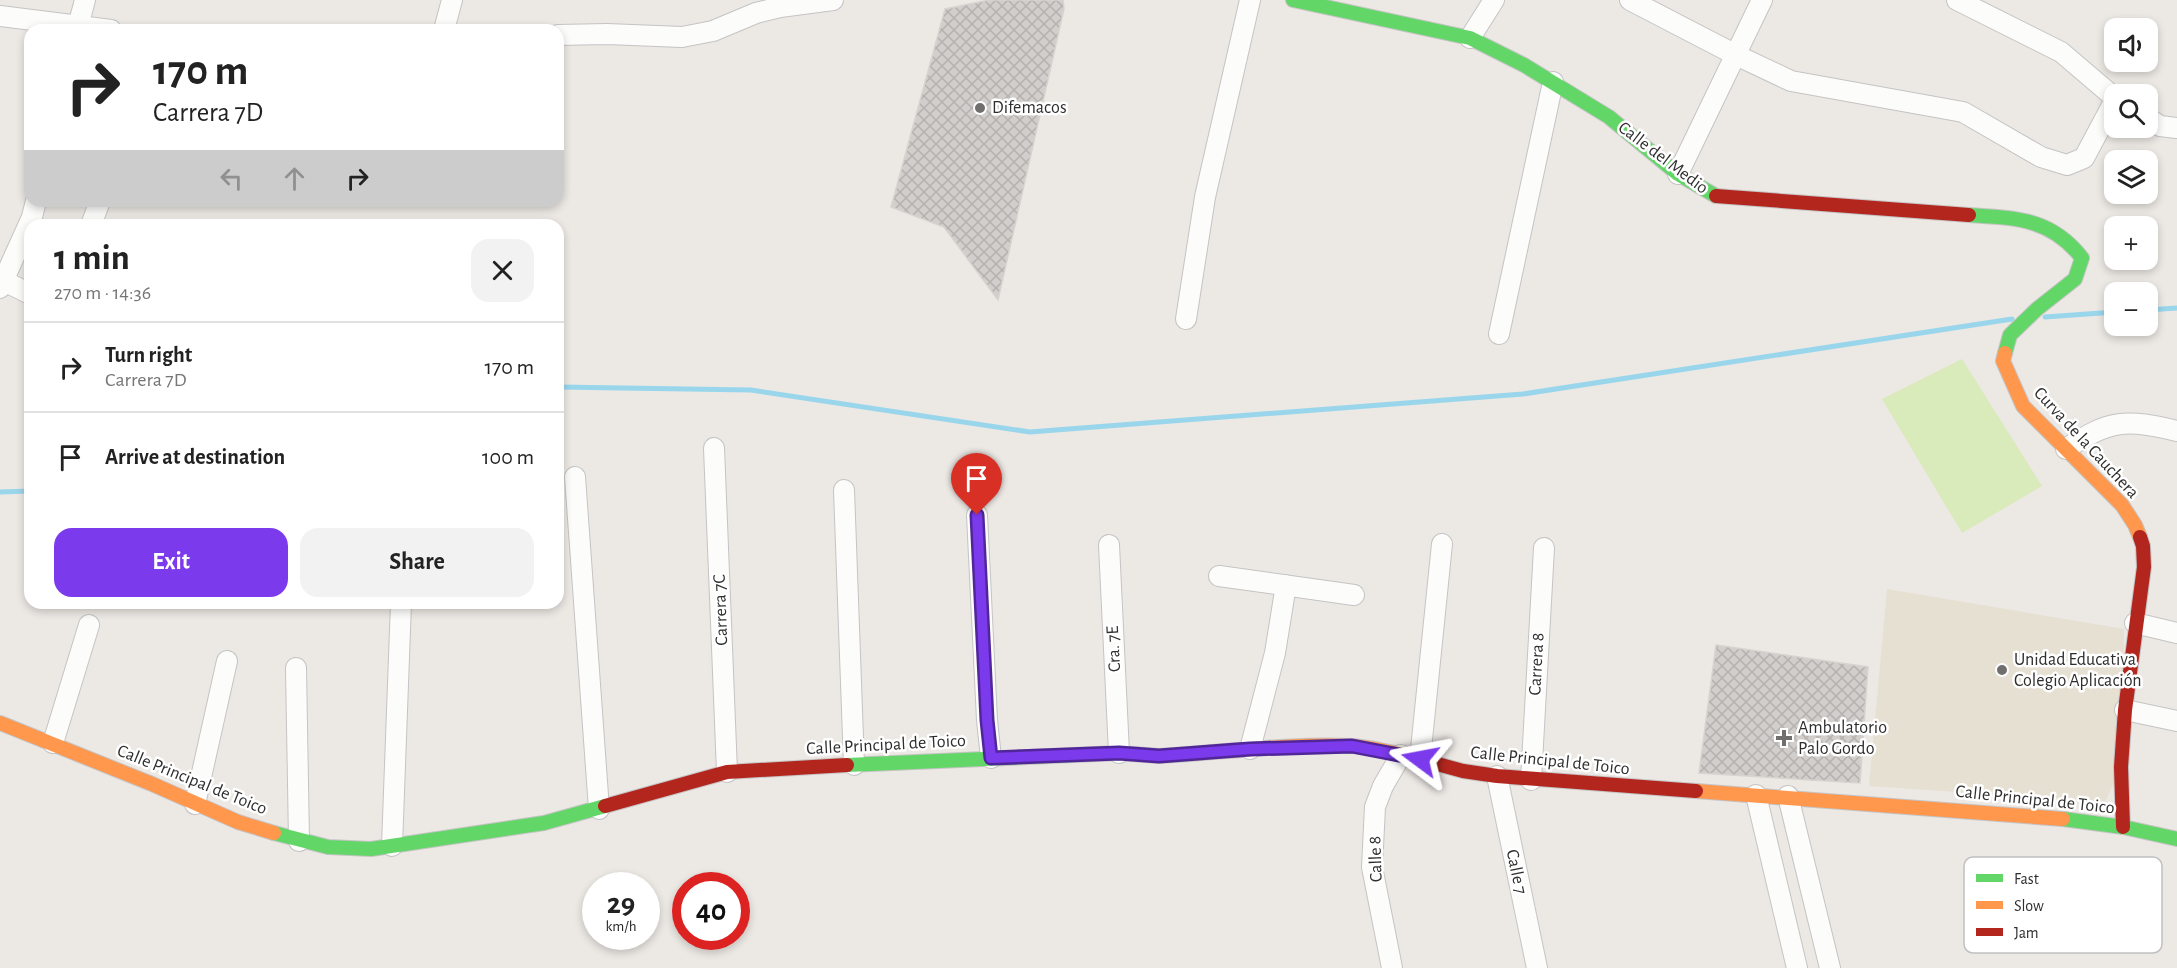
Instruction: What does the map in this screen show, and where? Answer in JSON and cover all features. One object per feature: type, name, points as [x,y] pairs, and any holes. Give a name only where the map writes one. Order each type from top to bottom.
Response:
[{"type":"street","points":[[79,24],[85,0]]},
{"type":"street","points":[[446,24],[452,0]]},
{"type":"street","points":[[564,35],[682,37],[713,31],[780,7],[833,0]]},
{"type":"street","points":[[1186,319],[1205,198],[1250,0]]},
{"type":"street","name":"Calle del Medio","points":[[1293,0],[1470,38],[1553,82],[1609,117],[1678,174],[1713,196],[2003,217],[2031,222],[2055,230],[2070,242],[2082,258],[2075,279],[2037,309]]},
{"type":"street","points":[[1470,38],[1494,0]]},
{"type":"street","points":[[1630,0],[1791,81],[1963,112],[2041,157],[2067,165],[2084,158],[2104,120]]},
{"type":"street","points":[[1678,174],[1762,0]]},
{"type":"street","points":[[1957,0],[2061,52],[2104,89]]},
{"type":"street","points":[[0,16],[48,24]]},
{"type":"street","points":[[1499,334],[1553,82]]},
{"type":"street","points":[[2158,125],[2177,128]]},
{"type":"street","points":[[24,234],[1,283],[24,292]]},
{"type":"street","name":"Curva de la Cauchera","points":[[2037,309],[2010,335],[2003,361],[2023,406],[2122,506],[2135,525],[2143,546],[2144,567],[2124,710],[2121,766],[2123,827]]},
{"type":"street","points":[[2066,449],[2087,434],[2113,424],[2137,422],[2177,431]]},
{"type":"street","name":"Carrera 7C","points":[[714,448],[727,772]]},
{"type":"street","points":[[575,477],[599,809]]},
{"type":"street","points":[[844,490],[854,765]]},
{"type":"street","points":[[977,515],[987,720],[991,758]]},
{"type":"street","name":"Calle 8","points":[[1392,968],[1372,867],[1375,807],[1383,786],[1411,757],[1442,544]]},
{"type":"street","name":"Cra. 7E","points":[[1109,545],[1119,753]]},
{"type":"street","name":"Carrera 8","points":[[1531,780],[1544,548]]},
{"type":"street","points":[[1219,576],[1354,595]]},
{"type":"street","points":[[1250,749],[1275,653],[1286,585]]},
{"type":"street","points":[[392,846],[401,609]]},
{"type":"street","points":[[2135,624],[2177,633]]},
{"type":"street","points":[[53,743],[89,625]]},
{"type":"street","points":[[195,804],[226,661]]},
{"type":"street","points":[[296,668],[299,841]]},
{"type":"street","points":[[2124,710],[2177,721]]},
{"type":"street","name":"Calle Principal de Toico","points":[[0,723],[53,743],[238,822],[299,841],[328,847],[360,849],[544,823],[727,772],[991,758],[1119,753],[1159,756],[1250,749],[1352,746],[1411,757],[1463,771],[1531,780],[1788,796],[2038,816],[2123,827],[2177,839]]},
{"type":"street","name":"Calle 7","points":[[1497,776],[1538,968]]},
{"type":"street","points":[[1756,795],[1797,968]]},
{"type":"street","points":[[1788,796],[1830,968]]},
{"type":"shaded area","name":"Unidad Educativa Colegio Aplicación","points":[[1887,589],[2124,629],[2121,767],[2105,802],[1869,786]]},
{"type":"green space","points":[[1962,359],[2042,486],[1962,533],[1882,399]]},
{"type":"building","name":"Difemacos","points":[[989,0],[1063,0],[1064,9],[998,300],[944,227],[891,207],[945,9]]},
{"type":"building","name":"Ambulatorio Palo Gordo","points":[[1716,645],[1868,667],[1860,783],[1699,773]]},
{"type":"waterway","points":[[2158,309],[2177,308]]},
{"type":"waterway","points":[[2045,317],[2104,313]]},
{"type":"waterway","points":[[564,387],[751,390],[1030,432],[1523,394],[2012,319]]},
{"type":"waterway","points":[[0,492],[24,491]]},
{"type":"traffic: fast","points":[[1293,0],[1470,38],[1524,65],[1609,117],[1678,174],[1716,196]]},
{"type":"traffic: fast","points":[[1969,215],[2002,217],[2032,223],[2058,235],[2082,258],[2075,279],[2037,309],[2010,335],[2005,353]]},
{"type":"traffic: fast","points":[[847,765],[1119,753],[1159,756],[1189,754]]},
{"type":"traffic: fast","points":[[274,833],[328,847],[371,849],[544,823],[605,806]]},
{"type":"traffic: fast","points":[[2063,819],[2123,827],[2177,839]]},
{"type":"traffic: slow","points":[[2005,353],[2003,361],[2023,406],[2122,505],[2140,537]]},
{"type":"traffic: slow","points":[[0,723],[152,784],[238,822],[274,833]]},
{"type":"traffic: slow","points":[[1189,754],[1290,747],[1351,746],[1377,749],[1419,759]]},
{"type":"traffic: slow","points":[[1696,791],[2063,819]]},
{"type":"traffic: jam","points":[[1716,196],[1969,215]]},
{"type":"traffic: jam","points":[[2123,827],[2121,767],[2125,710],[2144,567],[2140,537]]},
{"type":"traffic: jam","points":[[1419,759],[1463,771],[1497,776],[1696,791]]},
{"type":"traffic: jam","points":[[605,806],[727,772],[847,765]]},
{"type":"place","name":"Difemacos","points":[[980,108]]},
{"type":"place","name":"Unidad Educativa Colegio Aplicación","points":[[2002,670]]},
{"type":"place","name":"Ambulatorio Palo Gordo","points":[[1784,738]]},
{"type":"route","points":[[977,515],[987,720],[991,758],[1119,753],[1159,756],[1250,749],[1352,746],[1420,759]]}]
